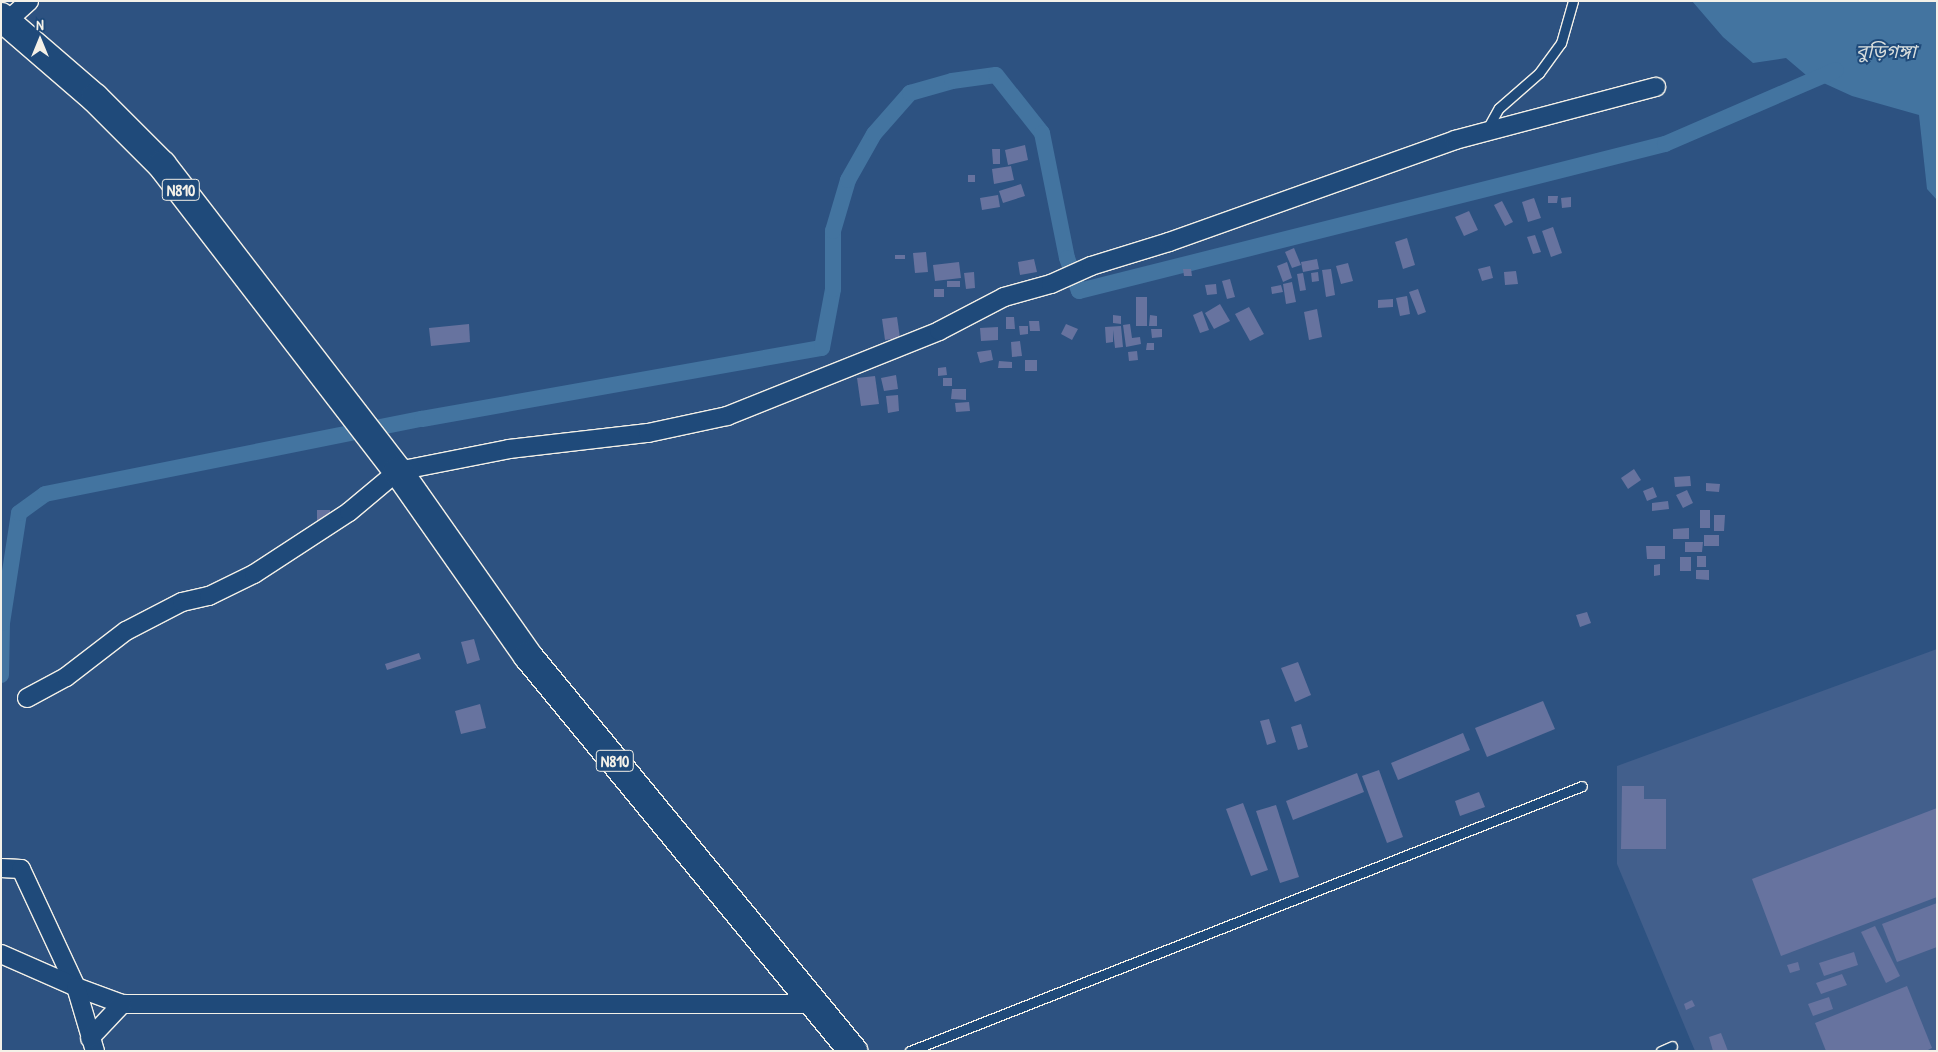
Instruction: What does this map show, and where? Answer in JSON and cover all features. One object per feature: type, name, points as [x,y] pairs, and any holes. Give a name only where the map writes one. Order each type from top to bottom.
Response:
[{"type":"highway","name":"N810","points":[[4,19],[95,98],[162,165],[394,466],[528,656],[817,1004],[853,1051]]},
{"type":"street","points":[[4,19],[29,1]]},
{"type":"street","points":[[27,698],[66,678],[126,631],[182,602],[209,596],[254,574],[349,512],[394,466],[508,449],[648,433],[727,416],[939,331],[1004,298],[1051,284],[1091,266],[1169,242],[1390,161],[1486,132],[1656,87]]},
{"type":"street","points":[[1,868],[21,869],[76,987],[93,1045]]},
{"type":"street","points":[[1,954],[76,987],[122,1004],[817,1004]]},
{"type":"street","points":[[93,1045],[122,1004]]},
{"type":"lane","points":[[1486,132],[1498,108],[1534,78],[1561,42],[1573,1]]},
{"type":"lane","points":[[910,1051],[1582,786]]},
{"type":"lane","points":[[1661,1051],[1672,1046]]},
{"type":"shaded area","points":[[1937,649],[1937,1051],[1695,1051],[1617,864],[1617,766]]},
{"type":"water","name":"বুড়িগঙ্গা","points":[[1692,1],[1937,1],[1937,200],[1927,189],[1919,115],[1852,96],[1806,75],[1786,58],[1753,63],[1723,37]]},
{"type":"building","points":[[1025,145],[1028,160],[1008,165],[1005,150]]},
{"type":"building","points":[[992,149],[1000,149],[1000,164],[993,164]]},
{"type":"building","points":[[1011,166],[1014,180],[994,184],[992,169]]},
{"type":"building","points":[[968,175],[975,175],[975,182],[968,182]]},
{"type":"building","points":[[1021,184],[1025,196],[1003,203],[999,191]]},
{"type":"building","points":[[998,195],[1000,207],[982,210],[980,198]]},
{"type":"building","points":[[1548,196],[1558,196],[1557,203],[1548,203]]},
{"type":"building","points":[[1571,197],[1571,207],[1562,208],[1561,198]]},
{"type":"building","points":[[1534,198],[1541,218],[1528,222],[1522,202]]},
{"type":"building","points":[[1502,201],[1513,222],[1505,226],[1494,205]]},
{"type":"building","points":[[1469,211],[1478,230],[1464,236],[1455,217]]},
{"type":"building","points":[[1553,227],[1562,253],[1551,257],[1542,231]]},
{"type":"building","points":[[1535,235],[1541,252],[1533,254],[1527,237]]},
{"type":"building","points":[[1407,238],[1415,265],[1403,269],[1395,242]]},
{"type":"building","points":[[1294,248],[1301,265],[1292,268],[1285,252]]},
{"type":"building","points":[[926,252],[928,272],[915,273],[913,253]]},
{"type":"building","points":[[895,255],[905,255],[905,259],[895,259]]},
{"type":"building","points":[[1034,259],[1037,272],[1020,275],[1018,262]]},
{"type":"building","points":[[1317,259],[1319,269],[1303,272],[1301,262]]},
{"type":"building","points":[[959,262],[961,278],[935,281],[933,265]]},
{"type":"building","points":[[1287,262],[1292,278],[1283,282],[1277,266]]},
{"type":"building","points":[[1348,263],[1353,281],[1341,284],[1336,266]]},
{"type":"building","points":[[1490,266],[1493,278],[1482,281],[1478,269]]},
{"type":"building","points":[[1183,269],[1191,269],[1192,276],[1184,276]]},
{"type":"building","points":[[1331,269],[1335,295],[1326,297],[1322,270]]},
{"type":"building","points":[[1516,271],[1518,284],[1505,285],[1504,272]]},
{"type":"building","points":[[974,272],[975,288],[966,289],[964,273]]},
{"type":"building","points":[[1318,272],[1319,281],[1312,282],[1311,273]]},
{"type":"building","points":[[1303,273],[1306,290],[1300,291],[1297,274]]},
{"type":"building","points":[[1230,279],[1235,297],[1227,299],[1222,281]]},
{"type":"building","points":[[947,281],[960,281],[960,287],[947,287]]},
{"type":"building","points":[[1292,282],[1296,302],[1286,304],[1283,284]]},
{"type":"building","points":[[1216,284],[1217,294],[1207,295],[1205,285]]},
{"type":"building","points":[[1281,285],[1283,292],[1272,294],[1271,287]]},
{"type":"building","points":[[934,289],[944,289],[944,297],[934,297]]},
{"type":"building","points":[[1418,289],[1426,312],[1418,315],[1409,292]]},
{"type":"building","points":[[1407,296],[1410,314],[1400,316],[1396,298]]},
{"type":"building","points":[[1136,297],[1147,297],[1147,326],[1136,326]]},
{"type":"building","points":[[1393,299],[1393,307],[1378,308],[1378,300]]},
{"type":"building","points":[[1220,304],[1230,321],[1214,329],[1205,313]]},
{"type":"building","points":[[1249,307],[1264,334],[1250,341],[1235,314]]},
{"type":"building","points":[[1317,309],[1322,337],[1309,340],[1304,312]]},
{"type":"building","points":[[1202,311],[1209,330],[1200,333],[1193,315]]},
{"type":"building","points":[[1113,315],[1121,316],[1121,324],[1113,323]]},
{"type":"building","points":[[1150,315],[1157,316],[1157,326],[1149,326]]},
{"type":"building","points":[[897,317],[900,338],[885,340],[882,319]]},
{"type":"building","points":[[1006,317],[1014,317],[1015,329],[1006,329]]},
{"type":"building","points":[[1029,321],[1039,321],[1040,331],[1030,331]]},
{"type":"building","points":[[469,324],[470,342],[431,346],[429,328]]},
{"type":"building","points":[[1066,324],[1078,329],[1072,340],[1061,334]]},
{"type":"building","points":[[1130,324],[1132,338],[1140,337],[1141,344],[1126,347],[1123,325]]},
{"type":"building","points":[[1019,326],[1028,326],[1028,334],[1020,335]]},
{"type":"building","points":[[1121,326],[1123,347],[1115,348],[1113,330],[1113,342],[1106,343],[1105,327]]},
{"type":"building","points":[[998,327],[998,340],[981,341],[980,328]]},
{"type":"building","points":[[1151,329],[1162,329],[1162,337],[1152,338]]},
{"type":"building","points":[[1020,341],[1022,356],[1012,357],[1011,342]]},
{"type":"building","points":[[1147,343],[1154,343],[1154,350],[1146,350]]},
{"type":"building","points":[[991,350],[993,360],[980,363],[977,352]]},
{"type":"building","points":[[1137,351],[1138,360],[1129,361],[1128,352]]},
{"type":"building","points":[[1025,360],[1037,360],[1037,371],[1025,371]]},
{"type":"building","points":[[999,361],[1012,362],[1012,368],[998,368]]},
{"type":"building","points":[[946,367],[947,375],[938,376],[938,368]]},
{"type":"building","points":[[896,375],[898,389],[884,391],[881,378]]},
{"type":"building","points":[[875,376],[879,404],[861,406],[857,378]]},
{"type":"building","points":[[943,378],[952,378],[952,386],[943,386]]},
{"type":"building","points":[[952,389],[966,389],[966,400],[951,399]]},
{"type":"building","points":[[898,395],[899,411],[888,413],[886,396]]},
{"type":"building","points":[[969,402],[970,411],[956,412],[955,403]]},
{"type":"building","points":[[1634,469],[1641,480],[1628,489],[1621,478]]},
{"type":"building","points":[[1690,476],[1691,486],[1675,487],[1674,477]]},
{"type":"building","points":[[1706,483],[1720,484],[1719,492],[1706,491]]},
{"type":"building","points":[[1653,487],[1657,497],[1647,501],[1643,491]]},
{"type":"building","points":[[1687,490],[1693,503],[1683,508],[1676,495]]},
{"type":"building","points":[[1668,501],[1669,509],[1652,511],[1652,503]]},
{"type":"building","points":[[317,510],[330,510],[330,522],[317,523]]},
{"type":"building","points":[[1700,510],[1710,510],[1710,528],[1700,528]]},
{"type":"building","points":[[1714,515],[1725,515],[1724,531],[1714,531]]},
{"type":"building","points":[[1689,528],[1689,539],[1673,539],[1673,529]]},
{"type":"building","points":[[1704,535],[1719,535],[1719,546],[1704,546]]},
{"type":"building","points":[[1685,542],[1703,542],[1702,552],[1685,552]]},
{"type":"building","points":[[1646,546],[1665,546],[1665,559],[1647,559]]},
{"type":"building","points":[[1697,556],[1706,556],[1706,567],[1697,567]]},
{"type":"building","points":[[1680,557],[1691,557],[1691,571],[1680,571]]},
{"type":"building","points":[[1660,564],[1660,575],[1654,576],[1654,565]]},
{"type":"building","points":[[1696,570],[1709,570],[1709,580],[1696,579]]},
{"type":"building","points":[[1587,612],[1591,623],[1580,627],[1576,615]]},
{"type":"building","points":[[474,639],[480,660],[467,664],[461,642]]},
{"type":"building","points":[[419,653],[421,659],[387,670],[385,664]]},
{"type":"building","points":[[1298,662],[1311,695],[1295,702],[1281,668]]},
{"type":"building","points":[[1543,701],[1555,729],[1487,757],[1475,728]]},
{"type":"building","points":[[480,704],[486,728],[461,734],[455,711]]},
{"type":"building","points":[[1269,719],[1276,742],[1267,745],[1260,721]]},
{"type":"building","points":[[1301,724],[1308,747],[1298,750],[1291,727]]},
{"type":"building","points":[[1463,733],[1470,750],[1398,780],[1391,763]]},
{"type":"building","points":[[1379,770],[1403,837],[1387,843],[1362,776]]},
{"type":"building","points":[[1357,773],[1364,792],[1293,820],[1286,801]]},
{"type":"building","points":[[1622,786],[1644,786],[1644,799],[1666,799],[1666,849],[1621,849]]},
{"type":"building","points":[[1479,792],[1485,807],[1460,816],[1455,801]]},
{"type":"building","points":[[1243,803],[1268,870],[1251,876],[1226,809]]},
{"type":"building","points":[[1276,805],[1299,877],[1280,883],[1256,811]]},
{"type":"building","points":[[1937,808],[1937,897],[1781,956],[1752,879]]},
{"type":"building","points":[[1937,903],[1937,947],[1897,962],[1882,924]]},
{"type":"building","points":[[1875,926],[1900,976],[1886,983],[1861,932]]},
{"type":"building","points":[[1854,952],[1858,965],[1824,976],[1819,963]]},
{"type":"building","points":[[1798,962],[1800,970],[1790,973],[1787,965]]},
{"type":"building","points":[[1842,974],[1847,985],[1821,994],[1816,983]]},
{"type":"building","points":[[1907,986],[1932,1048],[1926,1051],[1826,1051],[1815,1023]]},
{"type":"building","points":[[1829,997],[1833,1009],[1813,1016],[1808,1004]]},
{"type":"building","points":[[1692,1000],[1695,1006],[1686,1010],[1684,1004]]},
{"type":"building","points":[[1721,1033],[1728,1051],[1713,1051],[1709,1037]]},
{"type":"waterway","points":[[1,675],[2,623],[19,513],[45,494],[422,419],[822,348],[833,289],[833,231],[848,180],[874,134],[910,93],[952,81],[996,75],[1042,133],[1067,258],[1079,291],[1665,144],[1836,70]]}]
